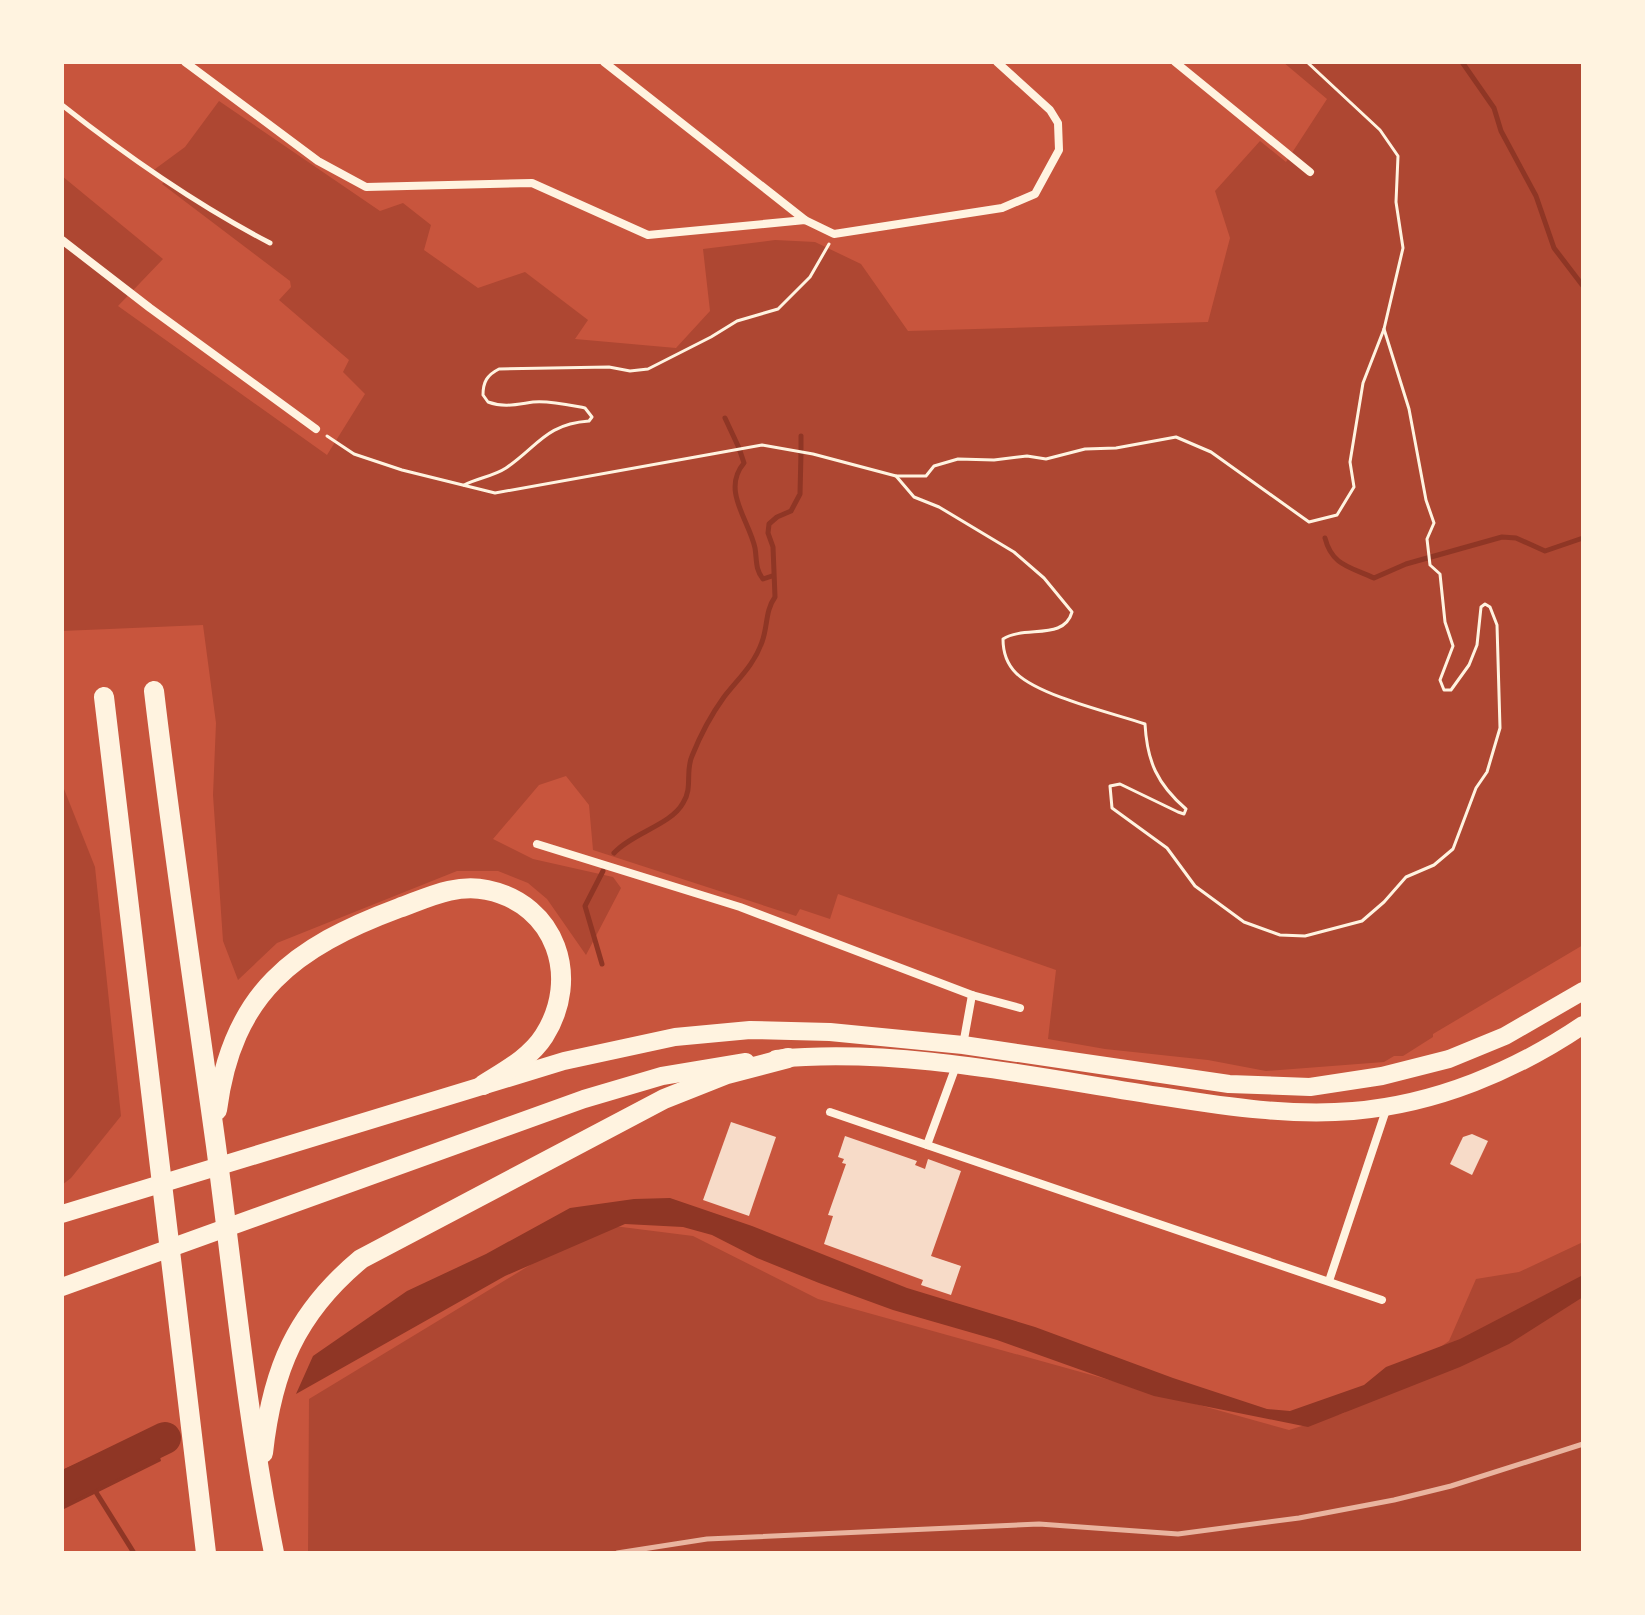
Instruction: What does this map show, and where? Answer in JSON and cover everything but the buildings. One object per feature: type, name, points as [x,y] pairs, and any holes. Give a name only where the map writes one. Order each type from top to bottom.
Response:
[{"type":"highway","points":[[154,691],[240,1346],[261,1489],[274,1553]]},
{"type":"highway","points":[[104,697],[206,1553]]},
{"type":"highway","points":[[216,1146],[219,1095],[227,1059],[244,1019],[269,984],[305,952],[326,940],[372,918],[457,889],[495,892],[530,910],[553,937],[562,970],[558,1006],[544,1036],[523,1059],[483,1085]]},
{"type":"highway","points":[[62,1214],[600,1051],[711,1033],[750,1030],[830,1032],[963,1045],[1257,1087],[1322,1086],[1415,1069],[1505,1036],[1583,991]]},
{"type":"highway","points":[[62,1287],[621,1087],[704,1068],[788,1058],[865,1058],[956,1066],[1257,1110],[1323,1113],[1387,1106],[1490,1076],[1546,1049],[1583,1025]]},
{"type":"highway","points":[[261,1489],[266,1424],[286,1352],[310,1311],[352,1267],[381,1248],[675,1094],[727,1074],[788,1058]]},
{"type":"highway","points":[[1387,1106],[1415,1069]]},
{"type":"street","points":[[185,62],[318,161],[366,187],[532,183],[648,235],[805,220]]},
{"type":"street","points":[[604,62],[805,220],[834,234],[1002,208],[1035,194],[1059,150],[1058,123],[1050,110],[997,62]]},
{"type":"street","points":[[1175,62],[1310,172]]},
{"type":"street","points":[[62,240],[316,429]]},
{"type":"street","points":[[537,844],[740,907],[972,995],[1020,1008]]},
{"type":"street","points":[[963,1045],[972,995]]},
{"type":"street","points":[[927,1145],[956,1066]]},
{"type":"street","points":[[1329,1281],[1387,1106]]},
{"type":"street","points":[[830,1112],[1382,1300]]},
{"type":"lane","points":[[62,105],[162,180],[270,243]]},
{"type":"path","points":[[316,429],[354,454],[402,470],[495,493],[762,445],[813,454],[896,476],[926,476],[934,466],[958,459],[994,460],[1027,456],[1046,459],[1068,456],[1085,449],[1116,448],[1176,437],[1211,452],[1309,522],[1337,515],[1354,487],[1350,462],[1361,395],[1384,329],[1403,248],[1396,202],[1398,156],[1380,130],[1307,62]]},
{"type":"path","points":[[464,485],[503,470],[548,432],[568,422],[589,421],[592,417],[585,408],[532,402],[524,406],[488,402],[483,395],[483,384],[490,374],[499,369],[648,369],[692,348],[737,321],[778,309],[810,277],[834,234]]},
{"type":"path","points":[[896,476],[914,497],[939,507],[1014,552],[1044,578],[1072,612],[1069,623],[1060,629],[1013,633],[1003,639],[1003,654],[1017,673],[1043,689],[1145,724],[1146,752],[1160,781],[1186,809],[1184,814],[1178,812],[1120,784],[1110,786],[1112,808],[1167,848],[1195,886],[1244,922],[1280,935],[1305,936],[1362,921],[1406,877],[1434,865],[1453,849],[1476,788],[1487,772],[1500,728],[1497,625],[1494,613],[1485,604],[1478,615],[1477,645],[1458,684],[1451,690],[1444,690],[1440,680],[1453,646],[1445,622],[1440,574],[1430,565],[1427,539],[1434,523],[1426,500],[1409,409],[1384,329]]},
{"type":"shaded area","points":[[1283,62],[1583,62],[1583,945],[1433,1034],[1433,1037],[1403,1056],[1394,1056],[1384,1062],[1266,1071],[1208,1060],[1105,1049],[1048,1039],[1056,970],[838,894],[830,919],[800,909],[796,916],[593,850],[589,805],[566,776],[539,785],[493,839],[533,859],[613,877],[621,888],[586,955],[547,899],[528,883],[498,871],[457,871],[277,943],[238,980],[223,941],[213,795],[216,723],[203,625],[62,631],[62,176],[163,259],[118,306],[327,455],[365,394],[343,372],[349,360],[279,300],[291,287],[290,281],[162,184],[164,182],[151,172],[185,147],[219,101],[380,211],[403,203],[431,225],[424,250],[478,288],[525,272],[588,320],[575,339],[676,348],[710,311],[703,249],[775,240],[815,242],[861,264],[908,331],[1208,322],[1230,238],[1215,191],[1260,141],[1286,162],[1327,99]]},
{"type":"shaded area","points":[[62,784],[95,867],[121,1116],[62,1185]]},
{"type":"shaded area","points":[[670,1198],[752,1226],[907,1288],[1035,1327],[1267,1409],[1290,1411],[1364,1385],[1386,1367],[1460,1339],[1583,1275],[1583,1297],[1509,1344],[1460,1367],[1308,1427],[1154,1396],[997,1340],[893,1310],[757,1258],[712,1235],[683,1227],[625,1224],[505,1276],[296,1394],[313,1356],[407,1291],[486,1254],[570,1208],[634,1199]]},
{"type":"shaded area","points":[[598,1224],[693,1236],[818,1299],[1289,1430],[1344,1413],[1449,1341],[1476,1279],[1519,1272],[1583,1242],[1583,1553],[308,1553],[309,1399]]},
{"type":"shaded area","points":[[153,1430],[161,1461],[62,1510],[62,1470]]},
{"type":"waterway","points":[[1462,62],[1494,108],[1501,131],[1536,196],[1554,248],[1583,286]]},
{"type":"waterway","points":[[725,418],[739,448]]},
{"type":"waterway","points":[[801,436],[801,449]]},
{"type":"waterway","points":[[740,451],[744,463],[735,484],[736,494],[752,537],[759,572],[763,579],[772,576]]},
{"type":"waterway","points":[[614,853],[670,817],[683,803],[688,792],[690,762],[702,733],[719,704],[759,650],[775,597],[769,524],[791,511],[800,494],[801,453]]},
{"type":"waterway","points":[[1325,538],[1332,555],[1338,560],[1374,578],[1406,564],[1502,537],[1516,538],[1545,551],[1583,538]]},
{"type":"waterway","points":[[602,964],[585,906],[603,871]]},
{"type":"waterway","points":[[62,1488],[165,1438]]},
{"type":"waterway","points":[[94,1489],[134,1553]]},
{"type":"railway","points":[[617,1553],[707,1539],[1039,1524],[1178,1534],[1299,1518],[1394,1500],[1451,1486],[1583,1444]]}]
